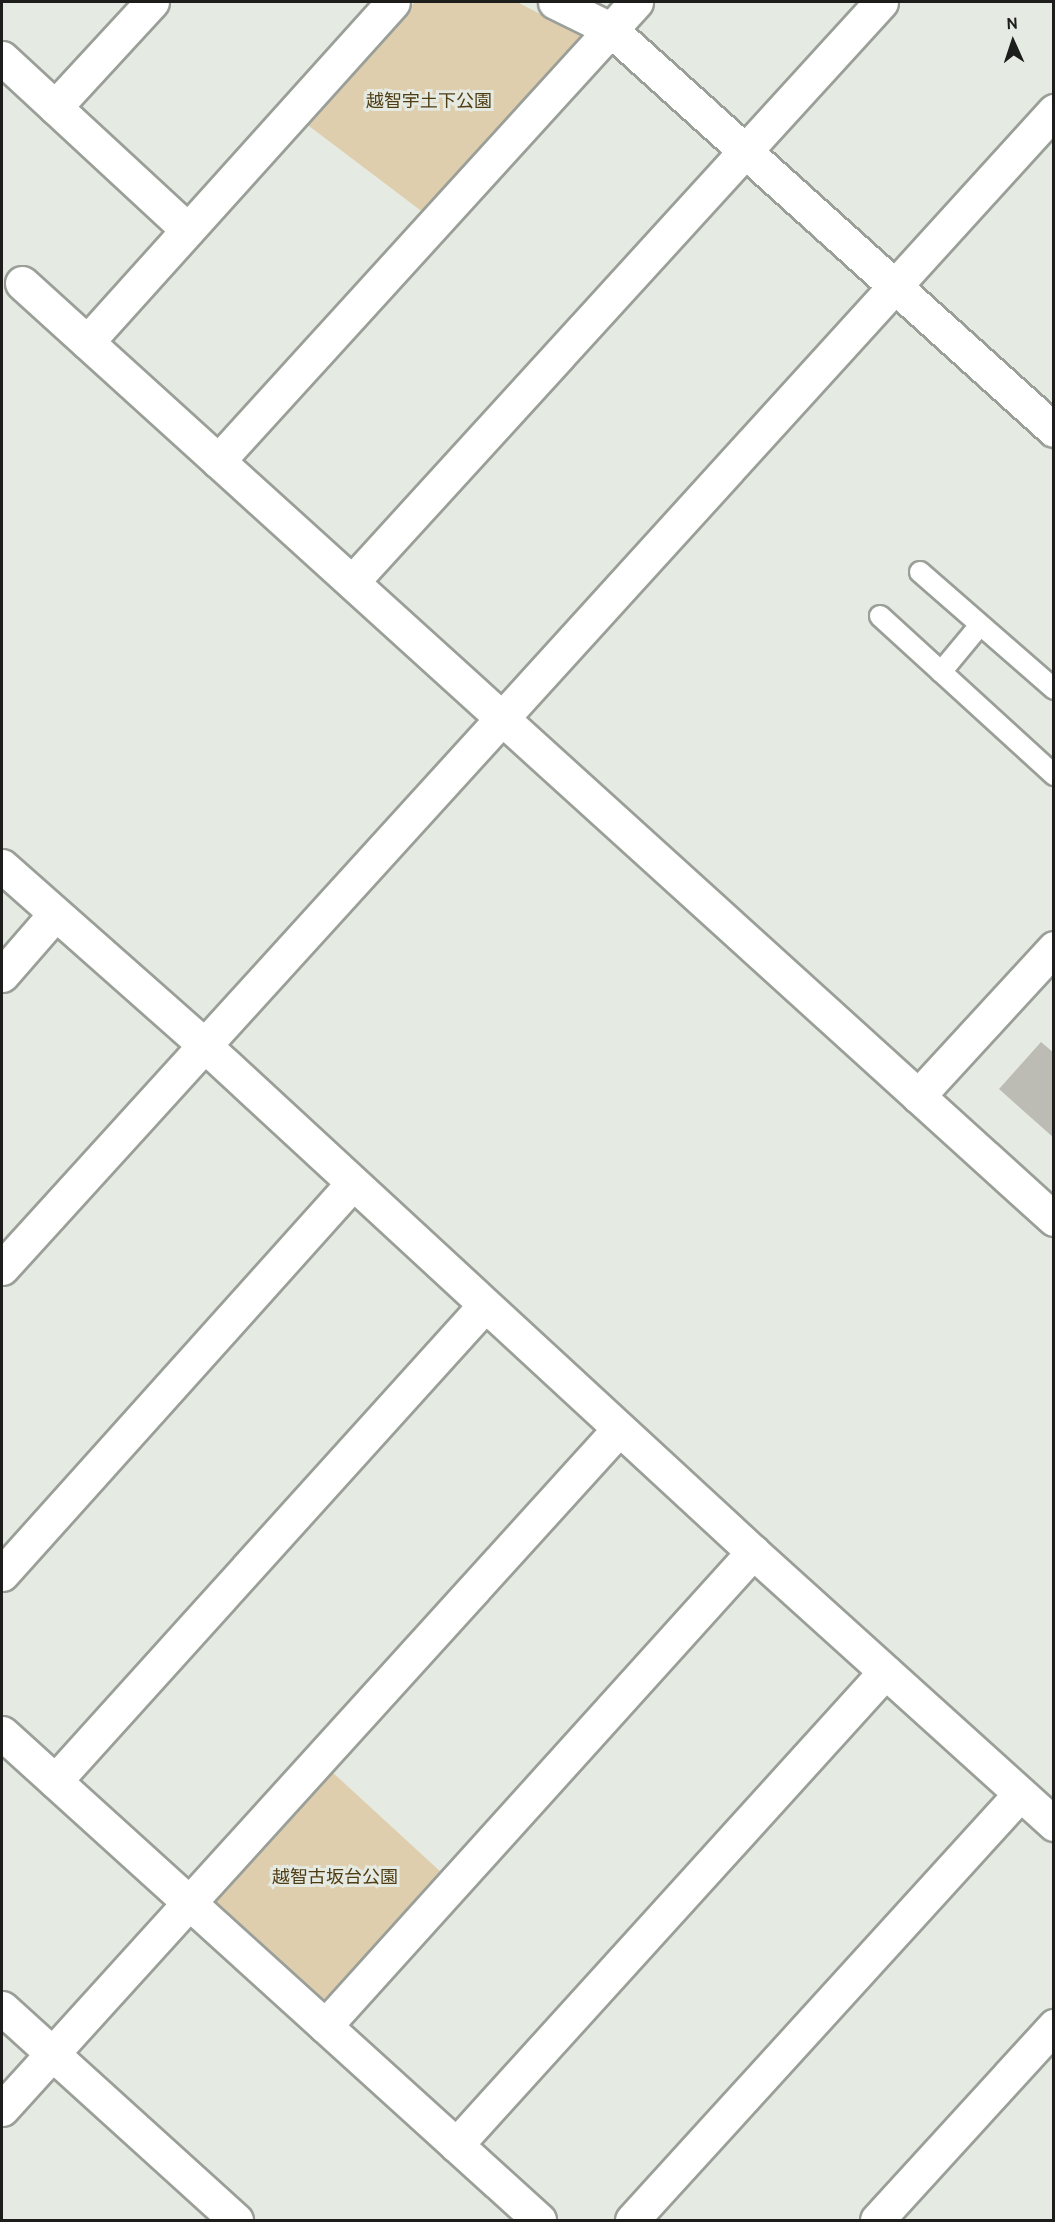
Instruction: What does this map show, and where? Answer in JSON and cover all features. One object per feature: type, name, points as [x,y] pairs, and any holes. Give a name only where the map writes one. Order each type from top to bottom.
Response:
[{"type":"street","points":[[55,108],[152,2]]},
{"type":"street","points":[[87,342],[393,2]]},
{"type":"street","points":[[555,2],[610,29],[893,287],[1050,419]]},
{"type":"street","points":[[218,461],[636,2]]},
{"type":"street","points":[[352,582],[881,2]]},
{"type":"street","points":[[2,58],[188,230]]},
{"type":"street","points":[[2,1268],[1053,111]]},
{"type":"street","points":[[22,283],[1053,1219]]},
{"type":"street","points":[[2,866],[204,1045],[753,1552],[1053,1824]]},
{"type":"street","points":[[2,975],[56,914]]},
{"type":"street","points":[[918,1096],[1053,948]]},
{"type":"street","points":[[2,1574],[353,1183]]},
{"type":"street","points":[[55,1781],[485,1305]]},
{"type":"street","points":[[2,2109],[619,1429]]},
{"type":"street","points":[[325,2026],[753,1552]]},
{"type":"street","points":[[456,2145],[885,1672]]},
{"type":"street","points":[[2,1733],[539,2220]]},
{"type":"street","points":[[632,2220],[1020,1794]]},
{"type":"street","points":[[2,2008],[236,2220]]},
{"type":"street","points":[[877,2220],[1053,2026]]},
{"type":"lane","points":[[920,572],[1053,690]]},
{"type":"lane","points":[[880,616],[1053,775]]},
{"type":"lane","points":[[941,672],[980,625]]},
{"type":"green space","name":"越智宇土下公園","points":[[415,2],[517,2],[581,35],[582,52],[428,216],[305,123]]},
{"type":"green space","name":"越智古坂台公園","points":[[330,1770],[443,1874],[317,2007],[204,1907]]},
{"type":"building","points":[[1041,1042],[1054,1053],[1054,1138],[999,1089]]}]
